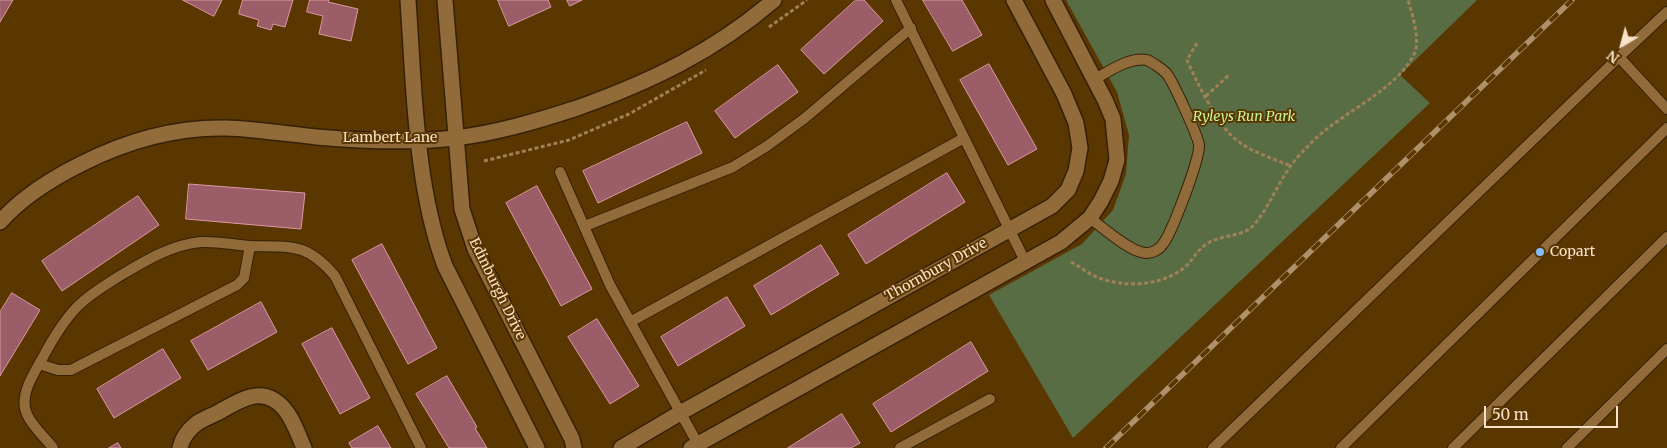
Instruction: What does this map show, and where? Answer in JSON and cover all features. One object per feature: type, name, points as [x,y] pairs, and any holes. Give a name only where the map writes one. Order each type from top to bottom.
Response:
[{"type":"street","points":[[408,0],[417,140],[431,224],[437,246],[445,266],[537,448]]},
{"type":"street","name":"Edinburgh Drive","points":[[445,0],[462,209],[468,230],[475,249],[572,439],[574,448]]},
{"type":"street","name":"Lambert Lane","points":[[0,222],[40,187],[109,150],[148,137],[189,130],[224,128],[365,141],[417,140],[455,138],[511,128],[559,114],[615,94],[662,74],[699,55],[774,0]]},
{"type":"street","name":"Thornbury Drive","points":[[620,448],[1052,206],[1068,190],[1076,171],[1080,148],[1076,123],[1064,94],[1014,0]]},
{"type":"street","points":[[696,447],[1061,242],[1090,218],[1111,181],[1117,160],[1113,119],[1053,0]]},
{"type":"street","points":[[180,448],[182,440],[197,422],[247,398],[264,396],[273,399],[281,405],[304,448]]},
{"type":"lane","points":[[896,0],[1025,261]]},
{"type":"lane","points":[[1214,448],[1667,12]]},
{"type":"lane","points":[[585,226],[734,167],[804,118],[911,28]]},
{"type":"lane","points":[[1619,57],[1667,109]]},
{"type":"lane","points":[[1090,218],[1128,246],[1146,254],[1154,252],[1162,245],[1170,232],[1198,160],[1199,145],[1196,131],[1166,73],[1147,60],[1133,60],[1094,79]]},
{"type":"lane","points":[[1341,448],[1667,128]]},
{"type":"lane","points":[[630,322],[964,138]]},
{"type":"lane","points":[[560,172],[610,285],[680,413],[696,447]]},
{"type":"lane","points":[[1453,448],[1667,237]]},
{"type":"lane","points":[[53,448],[31,422],[26,410],[24,396],[39,364],[62,324],[94,292],[154,256],[178,246],[203,242],[250,246],[290,246],[302,249],[323,262],[335,276],[421,448]]},
{"type":"lane","points":[[39,364],[58,370],[72,370],[237,285],[244,278],[250,246]]},
{"type":"lane","points":[[1567,448],[1667,349]]},
{"type":"lane","points":[[900,448],[990,399]]},
{"type":"path","points":[[1072,262],[1095,276],[1121,283],[1163,280],[1185,267],[1196,252],[1212,241],[1244,232],[1252,227],[1262,214],[1290,166],[1314,140],[1400,75],[1416,51],[1417,39],[1408,0]]},
{"type":"path","points":[[1197,43],[1187,60],[1219,120],[1232,137],[1250,148],[1290,166]]},
{"type":"path","points":[[1206,96],[1230,74]]},
{"type":"green space","name":"Ryleys Run Park","points":[[1066,0],[1477,0],[1400,75],[1430,103],[1073,438],[989,295],[1082,244],[1113,210],[1126,174],[1129,135],[1117,92]]},
{"type":"building","points":[[0,0],[13,0],[0,22]]},
{"type":"building","points":[[183,0],[222,0],[214,16]]},
{"type":"building","points":[[243,0],[293,0],[285,27],[273,24],[271,30],[257,26],[259,20],[239,14]]},
{"type":"building","points":[[310,0],[329,0],[328,2],[358,9],[351,41],[319,34],[323,16],[307,12]]},
{"type":"building","points":[[498,0],[548,0],[551,7],[509,26]]},
{"type":"building","points":[[567,0],[582,0],[570,6]]},
{"type":"building","points":[[856,0],[864,0],[883,21],[824,74],[801,50]]},
{"type":"building","points":[[923,0],[962,0],[982,35],[953,51]]},
{"type":"building","points":[[989,64],[1037,149],[1008,165],[960,80]]},
{"type":"building","points":[[778,65],[798,92],[735,138],[715,111]]},
{"type":"building","points":[[687,122],[702,153],[598,203],[583,171]]},
{"type":"building","points":[[947,173],[965,202],[866,264],[848,235]]},
{"type":"building","points":[[189,184],[305,193],[301,229],[186,219]]},
{"type":"building","points":[[537,186],[592,289],[561,306],[506,203]]},
{"type":"building","points":[[138,196],[159,225],[62,291],[42,261]]},
{"type":"building","points":[[382,244],[437,348],[408,364],[352,260]]},
{"type":"building","points":[[821,245],[839,274],[771,315],[754,286]]},
{"type":"building","points":[[12,293],[40,310],[0,376],[0,312]]},
{"type":"building","points":[[727,297],[745,326],[678,366],[661,337]]},
{"type":"building","points":[[261,302],[277,332],[208,370],[191,341]]},
{"type":"building","points":[[597,319],[639,386],[610,404],[568,337]]},
{"type":"building","points":[[332,328],[370,398],[340,414],[302,344]]},
{"type":"building","points":[[971,342],[988,371],[891,432],[873,404]]},
{"type":"building","points":[[163,349],[181,378],[114,418],[97,389]]},
{"type":"building","points":[[447,376],[487,448],[449,448],[416,394]]},
{"type":"building","points":[[842,414],[860,443],[851,448],[788,448]]},
{"type":"building","points":[[378,426],[391,448],[352,448],[349,443]]},
{"type":"building","points":[[118,443],[121,448],[109,448]]},
{"type":"railway","points":[[1106,448],[1572,0]]},
{"type":"place","name":"Copart","points":[[1540,252]]}]
